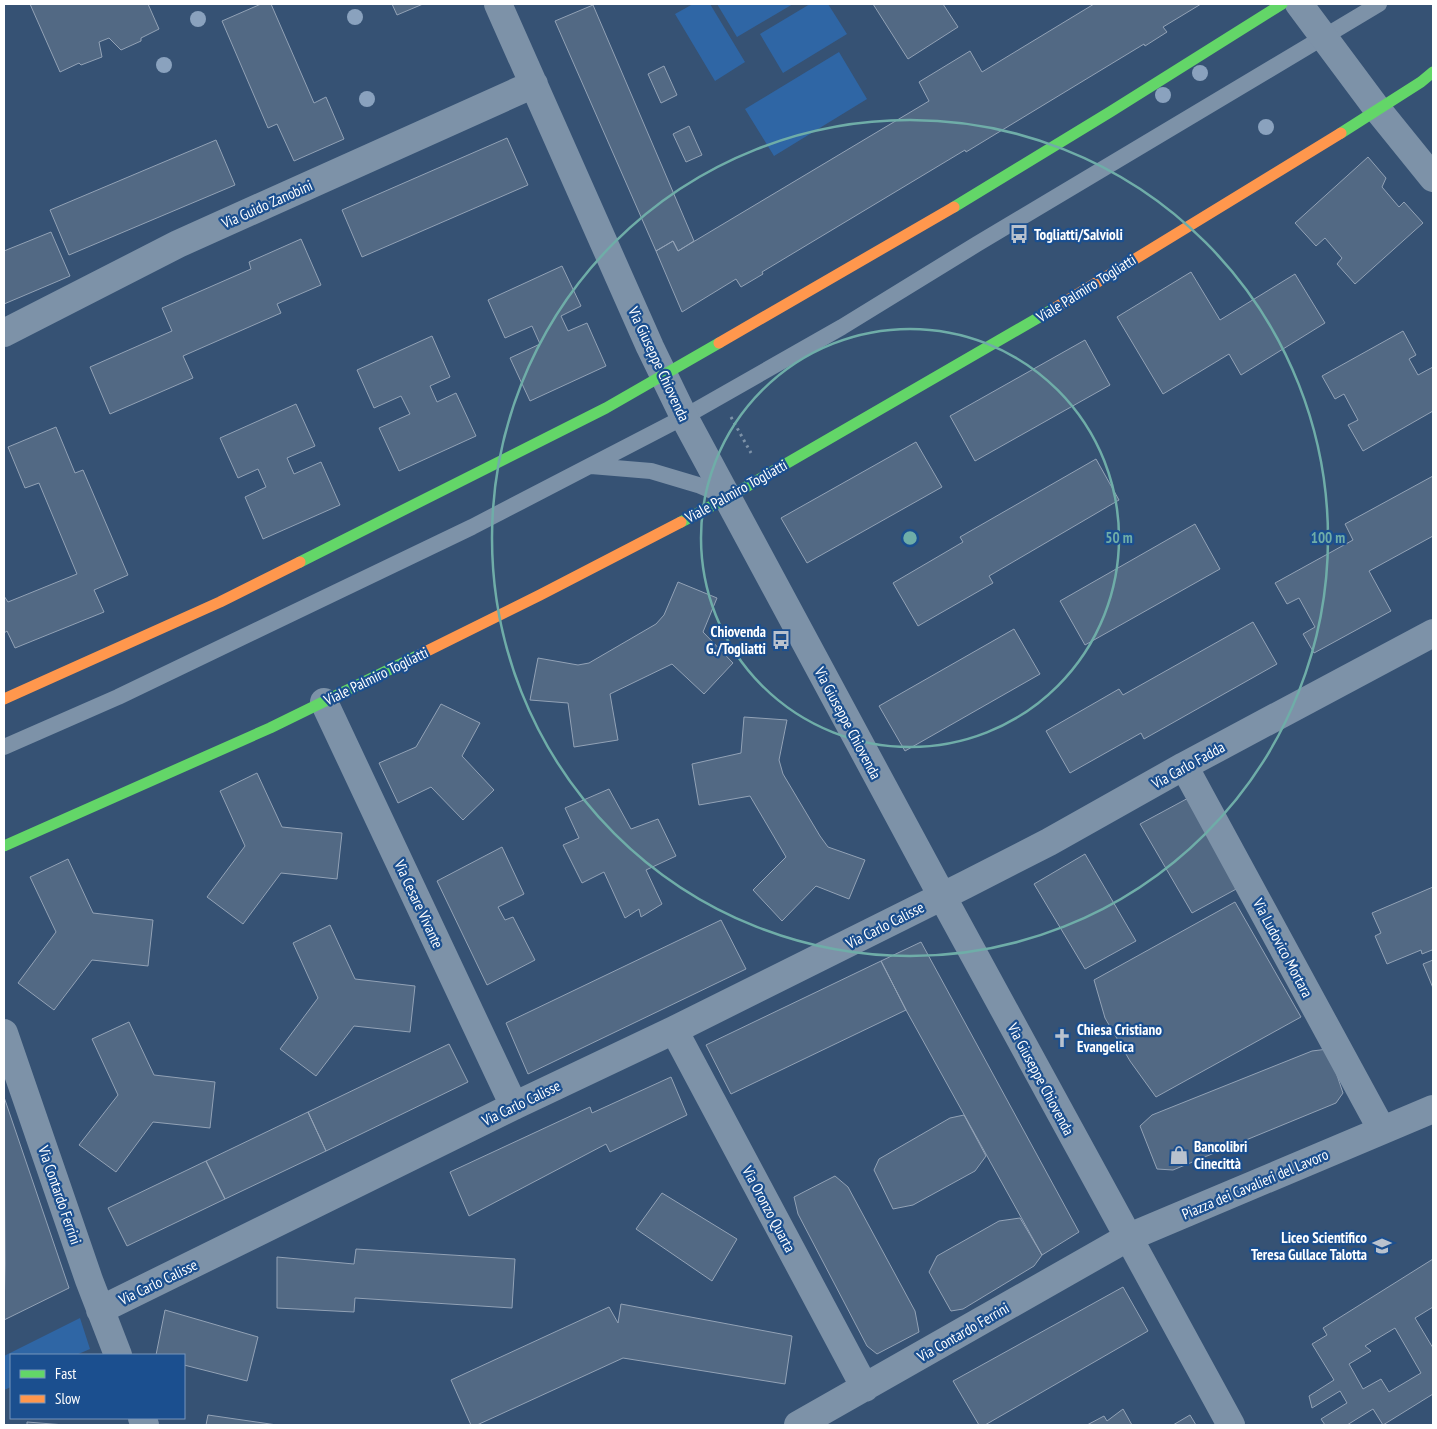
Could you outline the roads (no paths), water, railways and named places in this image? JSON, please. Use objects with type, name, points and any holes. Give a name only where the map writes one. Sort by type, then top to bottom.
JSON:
[{"type":"main road","points":[[4,699],[220,602],[606,408],[964,201],[1282,4]]},
{"type":"main road","name":"Viale Palmiro Togliatti","points":[[4,846],[270,728],[531,599],[727,498],[1025,326],[1378,110],[1433,72]]},
{"type":"street","name":"Via Giuseppe Chiovenda","points":[[498,4],[663,375],[684,417],[1127,1238],[1231,1425]]},
{"type":"street","points":[[1298,4],[1378,110],[1433,178]]},
{"type":"street","name":"Via Guido Zanobini","points":[[4,333],[178,244],[534,84]]},
{"type":"street","name":"Via Carlo Fadda","points":[[942,896],[1050,842],[1184,766],[1433,633]]},
{"type":"street","name":"Via Cesare Vivante","points":[[324,702],[514,1106]]},
{"type":"street","name":"Via Ludovico Mortara","points":[[1184,766],[1382,1130]]},
{"type":"street","name":"Via Carlo Calisse","points":[[100,1310],[514,1106],[674,1030],[942,896]]},
{"type":"street","name":"Via Oronzo Quarta","points":[[674,1030],[865,1388]]},
{"type":"street","name":"Via Contardo Ferrini","points":[[4,1034],[100,1310],[118,1354]]},
{"type":"street","name":"Piazza dei Cavalieri del Lavoro","points":[[1127,1238],[1433,1109]]},
{"type":"street","name":"Via Contardo Ferrini","points":[[798,1425],[1127,1238]]},
{"type":"lane","points":[[4,747],[118,696],[472,527],[684,417],[842,327],[977,244],[1379,4]]},
{"type":"lane","points":[[591,466],[651,471],[688,482],[727,498]]},
{"type":"place","name":"Togliatti/Salvioli","points":[[1019,234]]},
{"type":"place","name":"Chiovenda G./Togliatti","points":[[781,640]]},
{"type":"place","name":"Chiesa Cristiano Evangelica","points":[[1062,1038]]},
{"type":"place","name":"Bancolibri Cinecittà","points":[[1179,1155]]},
{"type":"place","name":"Liceo Scientifico Teresa Gullace Talotta","points":[[1382,1246]]}]
